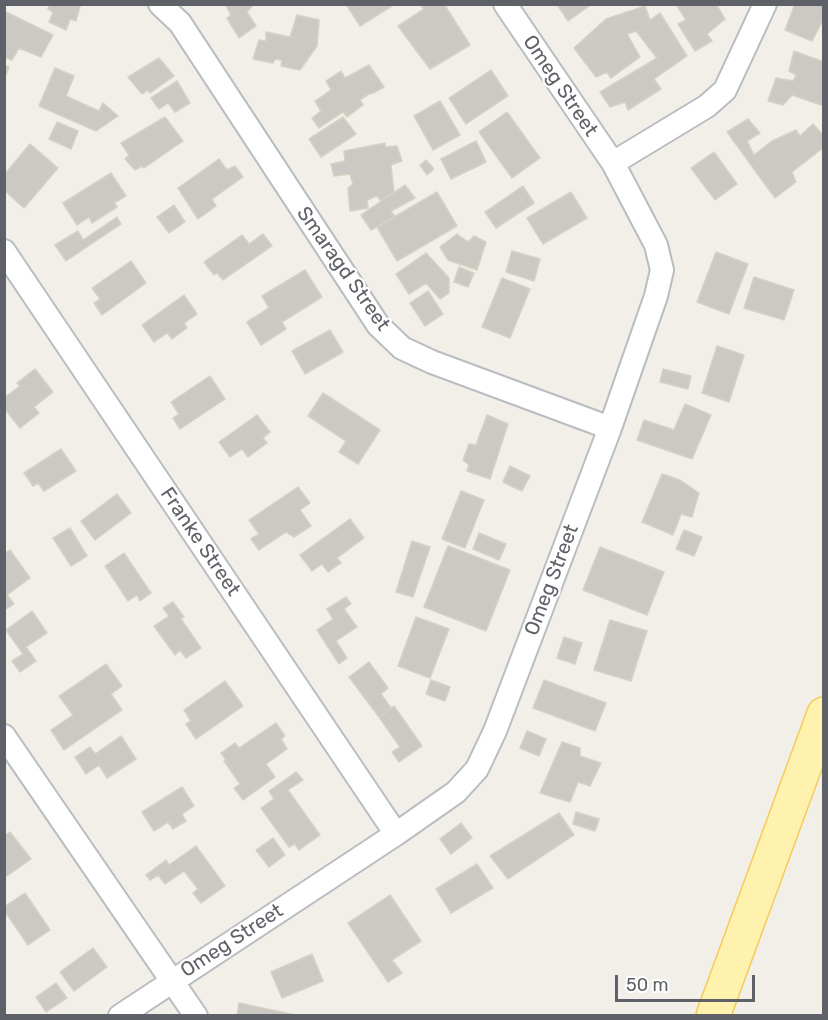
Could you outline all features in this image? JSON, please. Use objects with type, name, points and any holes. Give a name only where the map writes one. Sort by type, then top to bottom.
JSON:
[{"type":"main road","points":[[713,1016],[824,714]]},
{"type":"street","name":"Smaragd Street","points":[[160,4],[180,23],[378,325],[402,348],[432,362],[610,428]]},
{"type":"street","name":"Omeg Street","points":[[120,1016],[456,792],[477,769],[495,731],[610,428],[656,296],[662,270],[656,245],[613,163],[505,4]]},
{"type":"street","points":[[613,163],[707,106],[725,90],[765,4]]},
{"type":"street","name":"Franke Street","points":[[4,251],[396,834]]},
{"type":"street","points":[[4,736],[195,1016]]},
{"type":"building","points":[[50,4],[80,6],[76,21],[70,19],[66,30],[49,22],[53,12],[48,9]]},
{"type":"building","points":[[225,4],[254,4],[247,12],[256,26],[239,38],[227,18],[231,15]]},
{"type":"building","points":[[346,4],[395,4],[360,26]]},
{"type":"building","points":[[420,4],[444,4],[470,45],[430,69],[398,26],[424,9]]},
{"type":"building","points":[[557,4],[592,4],[568,21]]},
{"type":"building","points":[[676,4],[716,4],[725,19],[707,34],[712,41],[695,51],[678,24],[686,20]]},
{"type":"building","points":[[795,4],[824,4],[824,18],[812,41],[785,30]]},
{"type":"building","points":[[645,6],[650,20],[660,13],[687,56],[654,79],[661,89],[628,110],[625,102],[610,107],[600,92],[657,58],[636,31],[627,34],[640,57],[611,78],[607,72],[596,77],[574,48],[606,19]]},
{"type":"building","points":[[4,11],[53,35],[41,57],[19,48],[12,60],[4,57]]},
{"type":"building","points":[[297,15],[319,20],[317,46],[300,70],[281,66],[282,60],[275,59],[273,63],[253,59],[259,40],[266,41],[266,32],[290,37]]},
{"type":"building","points":[[794,51],[824,62],[824,106],[792,95],[783,105],[768,101],[776,78],[793,81],[796,75],[789,71]]},
{"type":"building","points":[[159,58],[174,76],[150,93],[148,90],[142,94],[128,77]]},
{"type":"building","points":[[4,65],[9,67],[4,80]]},
{"type":"building","points":[[369,65],[384,87],[360,100],[363,105],[347,117],[343,112],[319,128],[312,118],[321,111],[315,101],[331,90],[326,81],[341,71],[345,78]]},
{"type":"building","points":[[55,68],[74,76],[66,96],[99,111],[103,103],[118,116],[96,131],[39,106]]},
{"type":"building","points":[[491,70],[508,96],[466,124],[449,98]]},
{"type":"building","points":[[177,81],[190,103],[175,112],[168,103],[159,109],[151,98]]},
{"type":"building","points":[[440,101],[460,135],[433,150],[414,116]]},
{"type":"building","points":[[507,112],[540,158],[512,178],[479,132]]},
{"type":"building","points":[[165,117],[183,141],[144,168],[142,166],[135,170],[125,159],[129,155],[121,143]]},
{"type":"building","points":[[343,117],[356,134],[321,157],[309,139]]},
{"type":"building","points":[[748,119],[760,133],[747,141],[754,155],[772,141],[796,130],[800,136],[813,124],[824,136],[824,147],[792,172],[796,182],[775,198],[727,132]]},
{"type":"building","points":[[57,122],[78,131],[71,149],[49,139]]},
{"type":"building","points":[[476,141],[486,162],[451,179],[441,159]]},
{"type":"building","points":[[385,143],[385,147],[397,146],[402,161],[391,165],[394,192],[381,201],[377,196],[367,200],[368,208],[350,211],[348,188],[353,184],[350,174],[334,176],[331,164],[345,161],[344,151]]},
{"type":"building","points":[[30,144],[58,168],[24,208],[4,190],[4,175]]},
{"type":"building","points":[[714,152],[737,184],[715,200],[691,168]]},
{"type":"building","points":[[219,159],[227,170],[235,166],[243,177],[212,199],[216,206],[198,219],[178,188]]},
{"type":"building","points":[[426,160],[434,169],[427,175],[420,165]]},
{"type":"building","points":[[111,173],[126,196],[114,203],[117,207],[92,223],[89,217],[77,225],[63,203]]},
{"type":"building","points":[[405,185],[415,198],[391,211],[395,217],[371,230],[361,215]]},
{"type":"building","points":[[523,186],[534,203],[496,228],[485,212]]},
{"type":"building","points":[[437,192],[457,226],[397,261],[377,227]]},
{"type":"building","points":[[571,192],[587,218],[543,244],[527,218]]},
{"type":"building","points":[[174,205],[185,222],[169,233],[157,217]]},
{"type":"building","points":[[117,217],[121,224],[66,261],[55,245],[78,231],[83,240]]},
{"type":"building","points":[[263,234],[272,246],[223,280],[217,273],[214,275],[204,262],[242,235],[249,244]]},
{"type":"building","points":[[457,234],[468,242],[474,236],[486,242],[477,270],[448,260],[440,247]]},
{"type":"building","points":[[512,251],[540,259],[534,281],[506,272]]},
{"type":"building","points":[[716,252],[748,264],[729,314],[697,302]]},
{"type":"building","points":[[426,253],[449,278],[449,293],[440,299],[426,283],[409,294],[396,274]]},
{"type":"building","points":[[131,261],[146,283],[102,315],[94,303],[100,299],[92,288]]},
{"type":"building","points":[[459,267],[474,273],[468,287],[454,282]]},
{"type":"building","points":[[305,270],[322,297],[282,322],[286,329],[261,345],[247,322],[269,308],[262,296]]},
{"type":"building","points":[[754,277],[794,290],[784,320],[744,308]]},
{"type":"building","points":[[502,278],[530,289],[510,338],[482,327]]},
{"type":"building","points":[[428,291],[443,314],[425,326],[410,303]]},
{"type":"building","points":[[184,295],[197,314],[184,323],[187,328],[172,339],[167,333],[154,342],[142,325]]},
{"type":"building","points":[[330,330],[343,352],[305,374],[292,351]]},
{"type":"building","points":[[717,346],[744,355],[729,402],[702,393]]},
{"type":"building","points":[[35,369],[53,392],[34,407],[39,413],[20,428],[4,408],[4,398],[20,386],[17,383]]},
{"type":"building","points":[[663,369],[691,376],[688,389],[660,382]]},
{"type":"building","points":[[210,376],[225,399],[180,429],[173,418],[179,414],[171,402]]},
{"type":"building","points":[[323,393],[380,430],[358,464],[339,452],[346,441],[308,416]]},
{"type":"building","points":[[685,404],[711,415],[692,459],[637,440],[644,420],[674,430]]},
{"type":"building","points":[[257,415],[270,432],[263,438],[267,443],[248,457],[242,449],[230,457],[219,442]]},
{"type":"building","points":[[487,415],[508,424],[490,479],[467,471],[469,465],[463,460],[469,444],[476,445]]},
{"type":"building","points":[[61,449],[76,471],[44,491],[38,483],[33,486],[24,473]]},
{"type":"building","points":[[510,466],[530,476],[522,491],[503,482]]},
{"type":"building","points":[[662,474],[680,480],[699,493],[692,517],[681,514],[673,535],[642,522]]},
{"type":"building","points":[[298,487],[310,503],[300,510],[311,526],[294,537],[286,532],[259,550],[251,539],[259,534],[249,520]]},
{"type":"building","points":[[461,491],[484,500],[465,548],[442,539]]},
{"type":"building","points":[[117,494],[131,513],[95,540],[81,521]]},
{"type":"building","points":[[350,519],[364,538],[337,558],[341,563],[328,572],[322,564],[312,571],[300,555]]},
{"type":"building","points":[[70,528],[87,556],[71,566],[53,538]]},
{"type":"building","points":[[684,530],[702,537],[694,556],[676,549]]},
{"type":"building","points":[[479,533],[506,544],[499,560],[473,549]]},
{"type":"building","points":[[412,541],[430,547],[413,597],[396,592]]},
{"type":"building","points":[[448,546],[510,570],[486,631],[424,607]]},
{"type":"building","points":[[600,547],[664,572],[647,615],[583,590]]},
{"type":"building","points":[[10,550],[30,578],[7,595],[14,604],[4,610],[4,554]]},
{"type":"building","points":[[124,553],[151,593],[140,601],[137,595],[128,601],[105,566]]},
{"type":"building","points":[[346,597],[351,604],[344,609],[357,627],[336,641],[347,658],[339,664],[317,630],[333,619],[327,609]]},
{"type":"building","points":[[173,602],[184,617],[181,619],[201,648],[186,658],[180,650],[175,655],[154,626],[169,616],[163,608]]},
{"type":"building","points":[[32,611],[47,633],[26,647],[36,661],[20,672],[12,661],[23,654],[6,630]]},
{"type":"building","points":[[416,617],[449,629],[430,678],[398,666]]},
{"type":"building","points":[[610,620],[647,631],[631,681],[594,670]]},
{"type":"building","points":[[564,637],[582,643],[575,664],[557,658]]},
{"type":"building","points":[[369,662],[388,688],[381,694],[391,708],[379,717],[349,677]]},
{"type":"building","points":[[106,664],[122,686],[111,694],[122,710],[64,750],[51,730],[73,715],[59,696]]},
{"type":"building","points":[[431,680],[450,687],[445,701],[426,694]]},
{"type":"building","points":[[544,680],[606,703],[595,731],[533,708]]},
{"type":"building","points":[[225,681],[243,706],[196,739],[186,724],[191,721],[184,710]]},
{"type":"building","points":[[394,706],[422,746],[399,762],[392,752],[400,747],[379,717]]},
{"type":"building","points":[[276,723],[285,736],[281,739],[287,749],[266,764],[275,777],[243,800],[234,788],[240,784],[221,753],[235,743],[239,748]]},
{"type":"building","points":[[527,731],[546,739],[539,756],[520,748]]},
{"type":"building","points":[[121,736],[136,759],[107,778],[99,765],[86,774],[75,757],[90,747],[95,754]]},
{"type":"building","points":[[562,742],[580,748],[580,756],[601,763],[590,786],[578,782],[570,802],[540,793]]},
{"type":"building","points":[[296,772],[303,780],[288,790],[320,835],[299,850],[295,844],[289,847],[261,808],[274,799],[269,791]]},
{"type":"building","points":[[182,787],[194,806],[182,814],[186,821],[173,829],[168,822],[154,831],[142,812]]},
{"type":"building","points":[[576,812],[599,819],[595,831],[573,824]]},
{"type":"building","points":[[559,813],[574,835],[508,879],[490,856]]},
{"type":"building","points":[[461,823],[472,838],[451,854],[440,839]]},
{"type":"building","points":[[10,832],[31,859],[4,878],[4,836]]},
{"type":"building","points":[[273,838],[285,855],[269,867],[256,850]]},
{"type":"building","points":[[196,846],[225,886],[201,903],[193,893],[198,889],[184,871],[165,884],[158,875],[150,880],[146,875],[166,860],[169,865]]},
{"type":"building","points":[[477,864],[493,888],[451,913],[436,889]]},
{"type":"building","points":[[25,893],[50,930],[28,945],[4,910],[4,907]]},
{"type":"building","points":[[390,895],[421,941],[392,960],[402,973],[388,982],[348,923]]},
{"type":"building","points":[[93,948],[107,967],[74,991],[60,972]]},
{"type":"building","points":[[312,954],[323,981],[282,998],[271,972]]},
{"type":"building","points":[[56,983],[67,998],[46,1012],[36,997]]},
{"type":"building","points":[[239,1003],[300,1016],[237,1016]]}]
